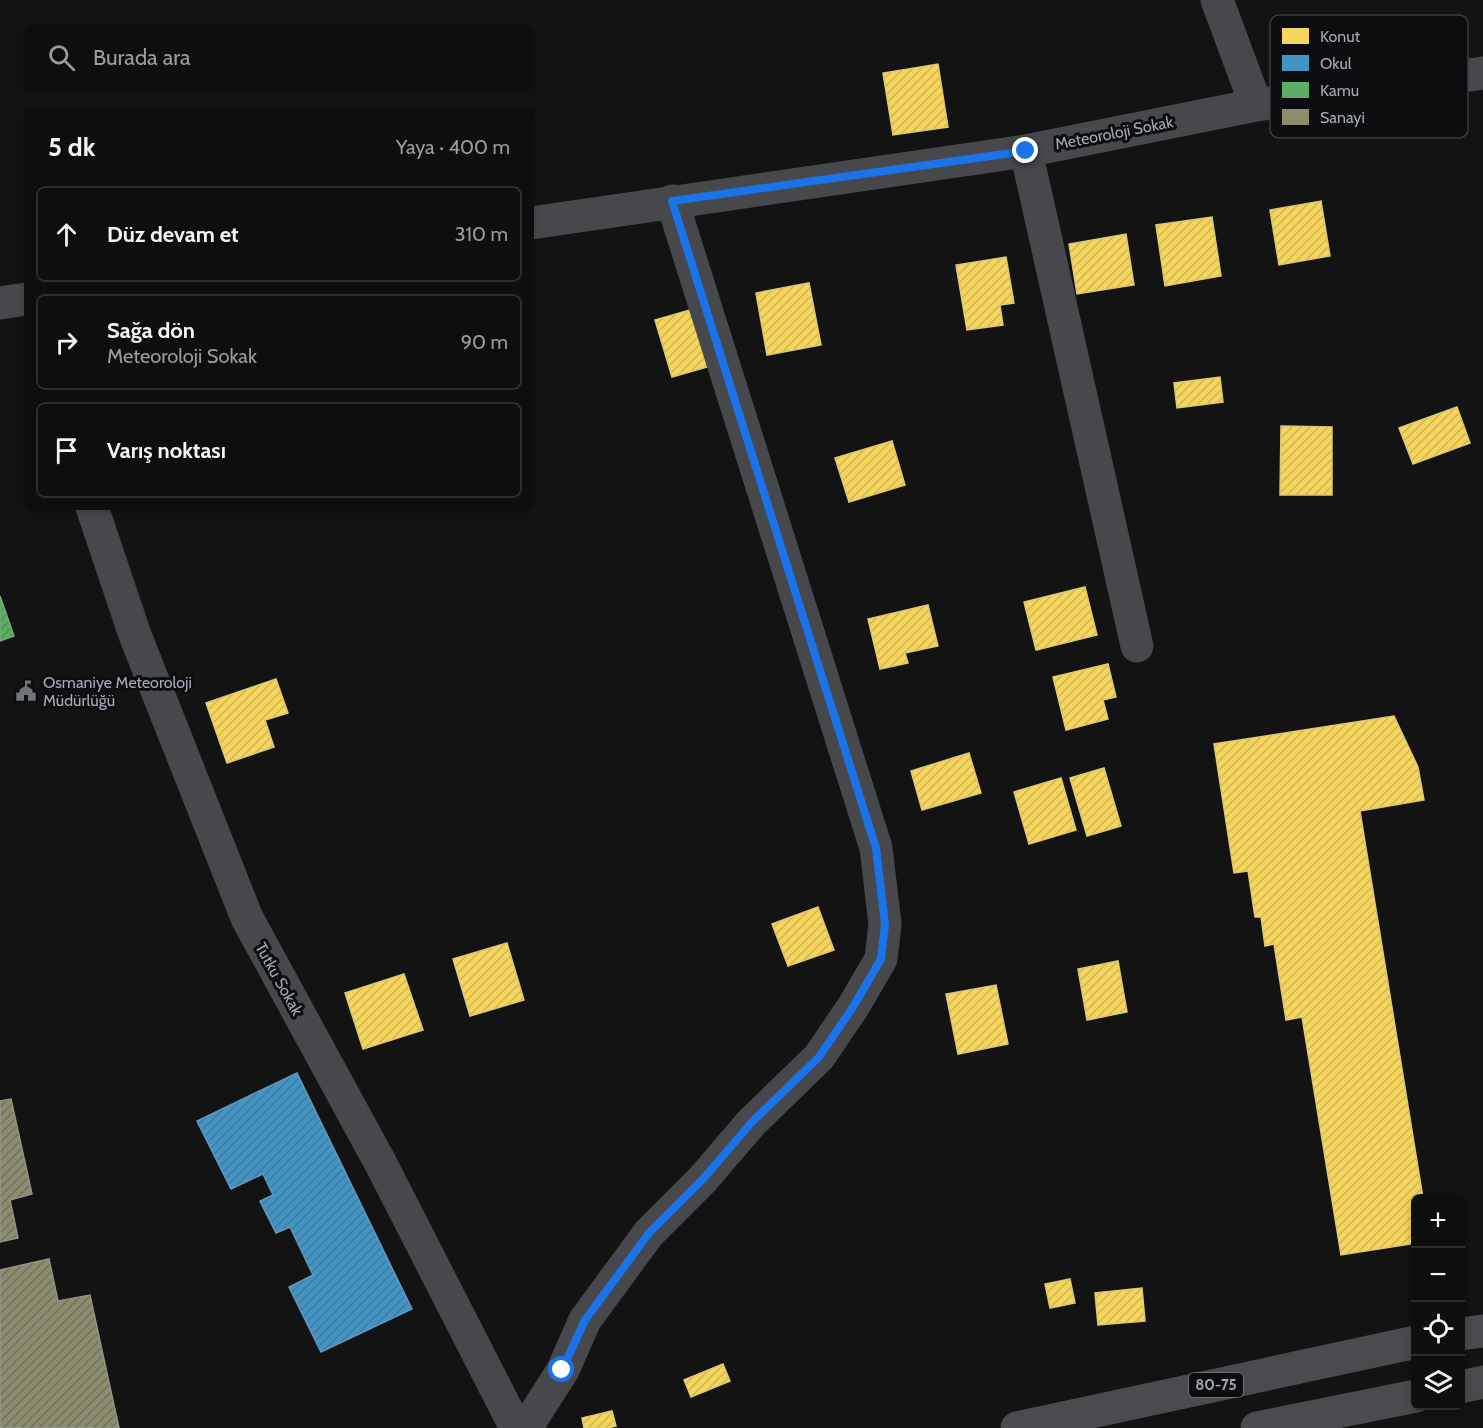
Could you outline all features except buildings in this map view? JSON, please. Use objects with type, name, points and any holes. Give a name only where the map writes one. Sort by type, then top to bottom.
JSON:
[{"type":"highway","points":[[1465,1333],[1483,1331]]},
{"type":"highway","name":"80-75","points":[[1017,1428],[1411,1343]]},
{"type":"highway","points":[[1465,1386],[1483,1382]]},
{"type":"highway","points":[[1257,1428],[1411,1397]]},
{"type":"street","points":[[1217,0],[1256,105]]},
{"type":"street","name":"Meteoroloji Sokak","points":[[1468,75],[1483,73]]},
{"type":"street","name":"Meteoroloji Sokak","points":[[534,222],[1026,151],[1270,103]]},
{"type":"street","points":[[1026,151],[1137,646]]},
{"type":"street","points":[[526,1428],[562,1370],[585,1320],[649,1233],[703,1179],[751,1123],[819,1057],[853,1007],[881,959],[885,924],[876,848],[672,201]]},
{"type":"street","name":"Tutku Sokak","points":[[94,510],[135,635],[247,918],[381,1164],[516,1428]]},
{"type":"place","name":"Osmaniye Meteoroloji Müdürlüğü","points":[[26,691]]},
{"type":"route","points":[[562,1370],[585,1320],[649,1233],[703,1179],[751,1123],[819,1057],[853,1007],[881,959],[885,924],[876,848],[672,201],[1026,151]]}]
